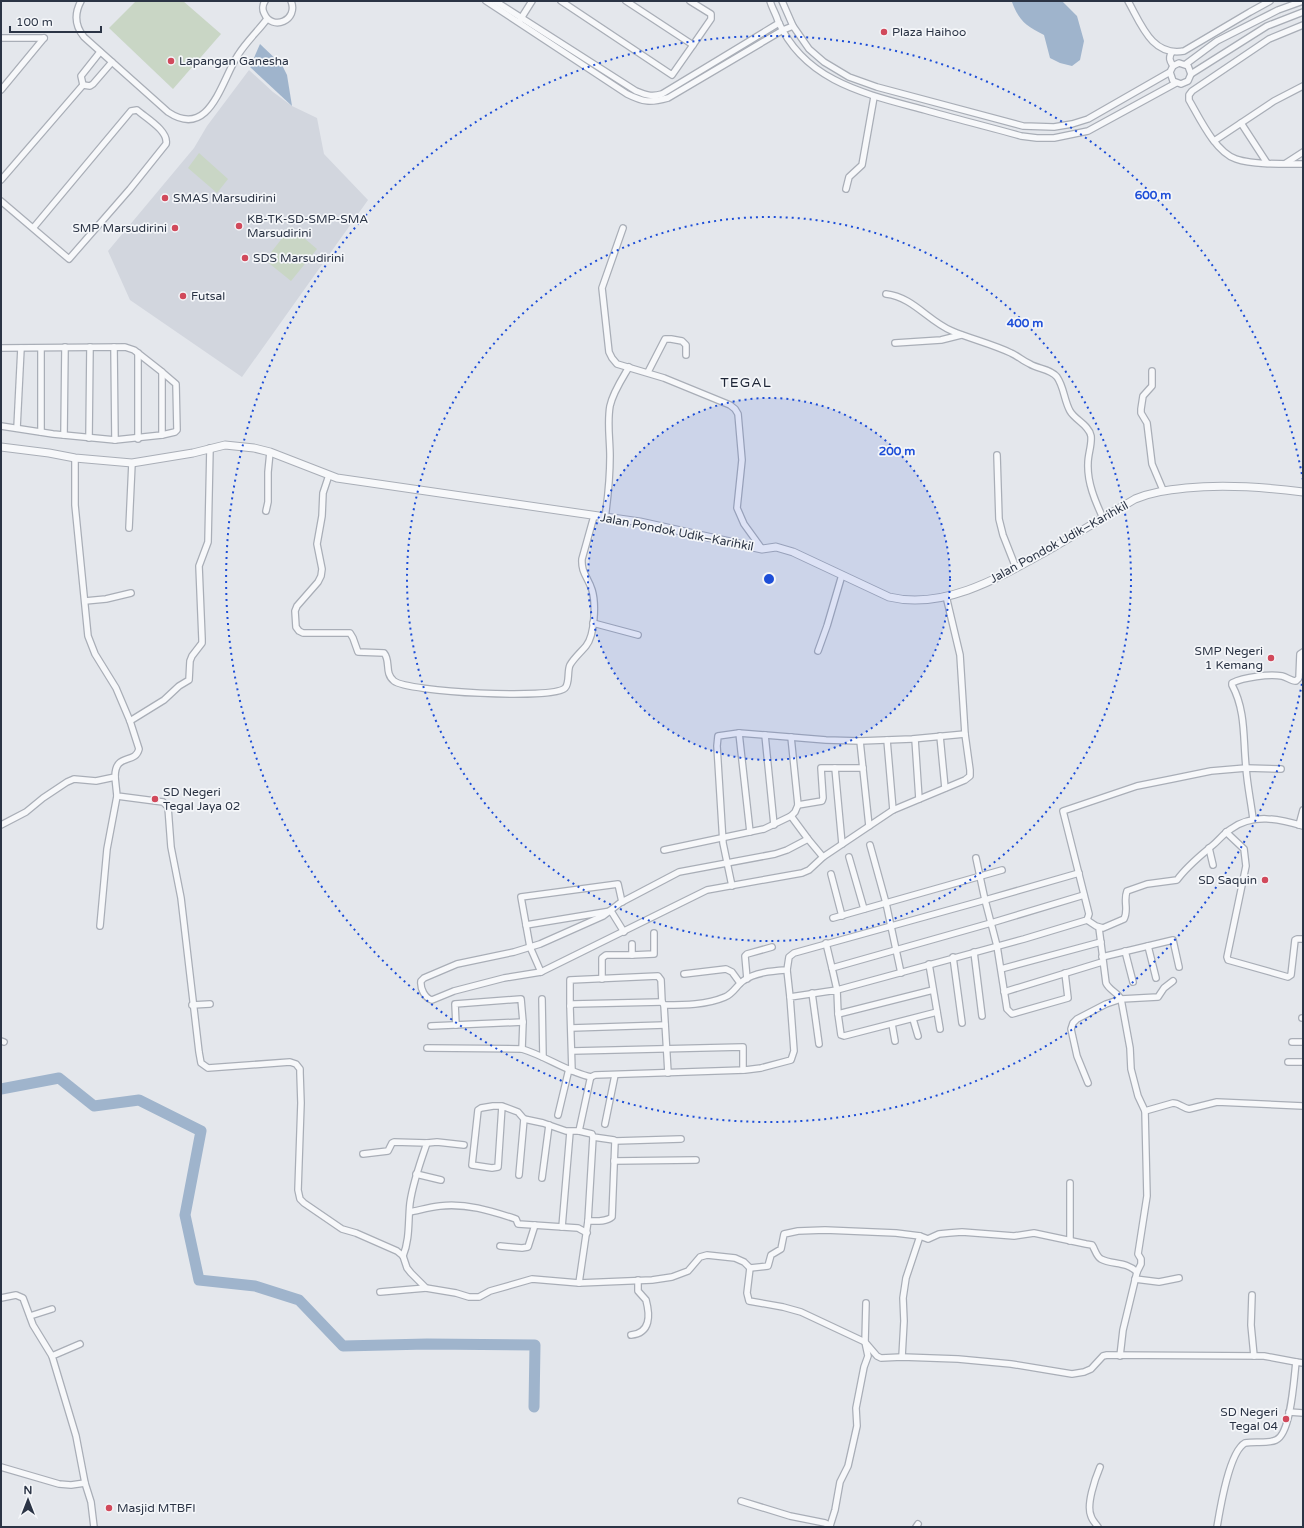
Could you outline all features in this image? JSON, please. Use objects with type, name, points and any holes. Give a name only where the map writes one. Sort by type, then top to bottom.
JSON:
[{"type":"street","points":[[81,1],[76,15],[76,24],[79,31],[100,52],[174,116],[182,119],[196,118],[202,116],[209,110],[238,54],[267,19]]},
{"type":"street","points":[[263,2],[263,12],[267,19],[275,23],[283,22],[289,18],[293,10],[291,1]]},
{"type":"street","points":[[486,1],[520,20],[636,91],[653,96],[662,94],[780,23]]},
{"type":"street","points":[[495,1],[601,78],[627,94],[640,100],[653,102],[668,98],[783,30],[793,26]]},
{"type":"street","points":[[520,20],[532,1]]},
{"type":"street","points":[[562,1],[672,75],[711,19],[711,14],[690,1]]},
{"type":"street","points":[[626,1],[693,45]]},
{"type":"street","points":[[770,1],[783,30],[797,52],[816,69],[844,86],[874,97],[1021,136],[1054,138],[1088,131],[1176,83],[1186,83],[1190,79],[1191,74],[1190,68],[1186,64],[1179,63],[1173,66],[1170,72],[1088,119],[1072,124],[1054,127],[1023,126],[877,88],[849,77],[824,62],[809,49],[793,26],[782,1]]},
{"type":"street","points":[[1130,2],[1152,43],[1172,52],[1184,51],[1270,1]]},
{"type":"street","points":[[1186,64],[1217,41],[1278,10],[1303,1]]},
{"type":"street","points":[[1191,74],[1267,26],[1303,12]]},
{"type":"street","points":[[1303,25],[1270,39],[1192,91],[1189,95],[1189,100],[1214,141],[1228,155],[1235,159],[1267,163],[1303,164]]},
{"type":"street","points":[[1,38],[44,38],[1,90]]},
{"type":"street","points":[[743,45],[747,51]]},
{"type":"street","points":[[83,85],[81,76],[100,52]]},
{"type":"street","points":[[1172,52],[1169,56],[1169,60],[1173,66]]},
{"type":"street","points":[[83,85],[90,86],[93,84],[112,62]]},
{"type":"street","points":[[711,64],[714,70]]},
{"type":"street","points":[[1170,72],[1171,78],[1176,83]]},
{"type":"street","points":[[1,180],[83,85]]},
{"type":"street","points":[[1214,141],[1274,101],[1303,86]]},
{"type":"street","points":[[846,189],[849,178],[859,170],[862,165],[874,97]]},
{"type":"street","points":[[1,201],[69,259],[130,189],[166,144],[167,141],[165,134],[137,110],[131,111],[34,228]]},
{"type":"street","points":[[1241,123],[1267,163]]},
{"type":"street","points":[[1286,163],[1303,152]]},
{"type":"street","points":[[623,228],[603,283],[602,294],[609,352],[614,361],[648,372],[730,405],[737,412],[742,460],[736,508],[744,524],[762,549]]},
{"type":"street","points":[[886,294],[899,297],[920,309],[935,322],[961,335],[1013,354],[1030,365],[1050,372],[1056,376],[1060,382],[1071,412],[1091,434],[1092,442],[1089,453],[1088,473],[1090,484],[1103,518]]},
{"type":"street","points":[[895,344],[941,340],[961,335]]},
{"type":"street","points":[[648,372],[665,340],[671,339],[682,341],[686,345],[686,355]]},
{"type":"street","points":[[64,435],[65,347]]},
{"type":"street","points":[[89,438],[90,347]]},
{"type":"street","points":[[114,347],[115,440]]},
{"type":"street","points":[[1,348],[125,347],[138,353],[176,384],[177,430],[175,432],[138,439],[115,440],[64,435],[1,426]]},
{"type":"street","points":[[17,428],[21,348]]},
{"type":"street","points":[[41,348],[41,432]]},
{"type":"street","points":[[138,353],[138,439]]},
{"type":"street","points":[[605,518],[609,489],[609,421],[611,405],[618,387],[629,367]]},
{"type":"street","points":[[1152,371],[1152,386],[1143,396],[1141,413],[1148,423],[1152,464],[1163,490]]},
{"type":"street","points":[[162,372],[162,435]]},
{"type":"street","name":"Jalan Pondok Udik–Karihkil","points":[[1,447],[75,458],[132,463],[193,453],[225,445],[254,448],[270,452],[329,475],[349,480],[640,522],[762,549],[776,547],[793,552],[889,597],[904,601],[919,601],[946,596],[986,582],[1016,568],[1135,499],[1147,494],[1163,490],[1236,485],[1303,492]]},
{"type":"street","points":[[130,721],[164,700],[179,686],[189,680],[190,661],[202,643],[199,566],[208,542],[210,448]]},
{"type":"street","points":[[266,511],[268,502],[270,452]]},
{"type":"street","points":[[997,455],[999,519],[1003,535],[1016,568]]},
{"type":"street","points":[[75,458],[75,505],[87,630],[91,646],[116,688],[139,745],[136,755],[118,763],[115,770],[117,796],[107,849],[100,926]]},
{"type":"street","points":[[129,528],[132,463]]},
{"type":"street","points":[[329,475],[323,493],[322,516],[318,544],[322,569],[321,576],[318,582],[297,606],[295,620],[296,627],[299,631],[308,633],[350,633],[358,652],[384,653],[387,657],[387,671],[394,681],[439,690],[503,695],[555,691],[564,689],[567,686],[571,664],[589,642],[593,623],[594,597],[590,584],[583,571],[582,559],[594,516]]},
{"type":"street","points":[[818,651],[842,575]]},
{"type":"street","points":[[85,601],[106,599],[131,593]]},
{"type":"street","points":[[808,839],[781,852],[679,872],[622,902],[596,920],[540,944],[456,964],[424,978],[421,981],[422,988],[426,996],[432,1000],[454,991],[476,985],[504,978],[541,972],[707,890],[802,873],[808,870],[823,857],[893,810],[965,780],[970,776],[965,734],[960,655],[946,596]]},
{"type":"street","points":[[593,623],[638,635]]},
{"type":"street","points":[[1253,819],[1246,768],[1244,727],[1239,698],[1232,683],[1255,677],[1274,675],[1286,677],[1296,681],[1298,678],[1300,654],[1303,652]]},
{"type":"street","points":[[732,886],[726,863],[722,837],[718,736],[739,733],[791,737],[887,740],[965,734]]},
{"type":"street","points":[[739,733],[750,832]]},
{"type":"street","points":[[765,735],[774,825]]},
{"type":"street","points":[[940,736],[945,788]]},
{"type":"street","points":[[664,850],[764,829],[791,816],[798,806],[791,737]]},
{"type":"street","points":[[915,739],[919,799]]},
{"type":"street","points":[[860,740],[869,826]]},
{"type":"street","points":[[887,740],[893,810]]},
{"type":"street","points":[[798,806],[822,802],[821,768],[863,768]]},
{"type":"street","points":[[835,768],[842,844]]},
{"type":"street","points":[[1088,920],[1089,914],[1063,812],[1137,786],[1211,771],[1246,768],[1281,769]]},
{"type":"street","points":[[1,825],[26,812],[43,798],[74,779],[96,781],[115,777]]},
{"type":"street","points":[[117,796],[163,802],[168,807],[171,847],[183,912],[192,1005],[202,1063],[208,1068],[290,1062],[296,1064],[300,1069],[301,1103],[298,1190],[300,1198],[342,1230],[356,1233],[397,1251],[403,1256],[407,1268],[426,1288]]},
{"type":"street","points":[[1088,920],[1099,928],[1103,928],[1124,919],[1127,911],[1125,895],[1127,892],[1147,884],[1177,880],[1184,870],[1226,832],[1239,824],[1253,819],[1277,820],[1301,825],[1303,810]]},
{"type":"street","points":[[791,816],[823,857]]},
{"type":"street","points":[[1226,832],[1244,848],[1246,866],[1227,957],[1228,960],[1288,977],[1291,975],[1295,940],[1296,938],[1303,939]]},
{"type":"street","points":[[870,845],[886,903],[901,973]]},
{"type":"street","points":[[1209,848],[1213,865]]},
{"type":"street","points":[[849,856],[864,910]]},
{"type":"street","points":[[976,858],[997,946],[1007,1009],[1012,1014],[1068,998],[1065,973]]},
{"type":"street","points":[[833,918],[1002,870]]},
{"type":"street","points":[[427,1048],[522,1048],[577,1074],[591,1076],[743,1070],[761,1068],[791,1060],[794,1051],[788,970],[789,957],[794,953],[1079,873]]},
{"type":"street","points":[[830,874],[842,916]]},
{"type":"street","points":[[541,972],[530,947],[521,897],[618,884],[622,902]]},
{"type":"street","points":[[832,968],[991,924],[1084,895]]},
{"type":"street","points":[[611,911],[624,932]]},
{"type":"street","points":[[526,925],[611,911]]},
{"type":"street","points":[[790,997],[836,990],[1088,920]]},
{"type":"street","points":[[1099,928],[1106,983],[1108,987],[1121,999],[1130,1048],[1131,1069],[1138,1096],[1145,1111],[1147,1196],[1138,1254],[1141,1259],[1141,1264],[1135,1279],[1123,1330],[1120,1356]]},
{"type":"street","points":[[602,978],[602,958],[606,955],[654,954],[654,933]]},
{"type":"street","points":[[1004,992],[1065,973],[1125,951],[1173,940],[1179,966]]},
{"type":"street","points":[[1001,969],[1100,942]]},
{"type":"street","points":[[826,943],[836,990],[841,1035],[844,1036],[937,1012]]},
{"type":"street","points":[[632,944],[632,955]]},
{"type":"street","points":[[1148,946],[1156,978]]},
{"type":"street","points":[[747,978],[745,956],[747,954],[772,947]]},
{"type":"street","points":[[1125,951],[1132,982]]},
{"type":"street","points":[[974,952],[982,1016]]},
{"type":"street","points":[[953,957],[962,1023]]},
{"type":"street","points":[[929,964],[940,1029]]},
{"type":"street","points":[[684,974],[726,968],[732,972],[740,983]]},
{"type":"street","points":[[570,1006],[578,1004],[692,1005],[724,998],[747,978],[760,974],[788,970]]},
{"type":"street","points":[[558,1115],[570,1070],[572,1051],[570,980],[658,976],[661,980],[662,988],[668,1073]]},
{"type":"street","points":[[1088,1083],[1077,1056],[1072,1030],[1073,1024],[1078,1019],[1106,1004],[1121,999],[1158,997],[1164,988],[1174,981]]},
{"type":"street","points":[[838,1014],[933,990]]},
{"type":"street","points":[[812,993],[819,1044]]},
{"type":"street","points":[[456,1025],[455,1004],[520,999],[522,1003],[523,1022],[522,1048]]},
{"type":"street","points":[[542,999],[543,1057]]},
{"type":"street","points":[[192,1005],[210,1004]]},
{"type":"street","points":[[913,1019],[918,1036]]},
{"type":"street","points":[[431,1026],[523,1022]]},
{"type":"street","points":[[892,1024],[895,1041]]},
{"type":"street","points":[[571,1028],[665,1025]]},
{"type":"street","points":[[1292,1042],[1303,1042]]},
{"type":"street","points":[[572,1051],[743,1047],[743,1070]]},
{"type":"street","points":[[1288,1062],[1303,1062]]},
{"type":"street","points":[[605,1124],[615,1075]]},
{"type":"street","points":[[579,1131],[591,1076]]},
{"type":"street","points":[[1145,1111],[1173,1103],[1189,1109],[1217,1102],[1303,1106]]},
{"type":"street","points":[[502,1106],[498,1166],[492,1168],[472,1165],[478,1110],[493,1106],[502,1106],[518,1112],[524,1119],[570,1132],[588,1132],[592,1134],[593,1137],[615,1141],[681,1139]]},
{"type":"street","points":[[519,1174],[524,1119]]},
{"type":"street","points":[[542,1178],[549,1125]]},
{"type":"street","points":[[562,1227],[570,1132]]},
{"type":"street","points":[[579,1283],[587,1233],[593,1137]]},
{"type":"street","points":[[588,1221],[606,1220],[612,1217],[615,1141]]},
{"type":"street","points":[[362,1154],[388,1151],[394,1142],[437,1142],[464,1145]]},
{"type":"street","points":[[403,1256],[406,1250],[416,1174],[427,1143]]},
{"type":"street","points":[[614,1161],[696,1160]]},
{"type":"street","points":[[416,1174],[441,1180]]},
{"type":"street","points":[[1070,1183],[1070,1241]]},
{"type":"street","points":[[410,1212],[440,1206],[473,1207],[516,1219],[518,1224],[578,1228],[587,1233]]},
{"type":"street","points":[[500,1246],[522,1248],[528,1247],[535,1225]]},
{"type":"street","points":[[750,1268],[768,1266],[771,1255],[781,1249],[784,1234],[798,1231],[825,1230],[920,1236],[928,1239],[939,1234],[962,1232],[1014,1236],[1034,1233],[1092,1246],[1099,1258],[1102,1260],[1120,1263],[1137,1272]]},
{"type":"street","points":[[902,1357],[904,1321],[903,1298],[906,1278],[920,1236]]},
{"type":"street","points":[[380,1292],[426,1288],[474,1297],[532,1279],[579,1283],[662,1278],[683,1274],[692,1268],[700,1258],[707,1255],[735,1258],[744,1262],[750,1268]]},
{"type":"street","points":[[750,1268],[747,1293],[749,1301],[793,1309],[865,1342],[879,1357],[979,1360],[1072,1374],[1091,1369],[1103,1356],[1254,1356],[1303,1363]]},
{"type":"street","points":[[1135,1279],[1159,1282],[1179,1278]]},
{"type":"street","points":[[631,1335],[641,1332],[648,1324],[646,1300],[638,1291],[638,1280]]},
{"type":"street","points":[[1252,1294],[1251,1325],[1254,1356]]},
{"type":"street","points":[[1,1298],[16,1295],[23,1298],[34,1325],[52,1356],[76,1436],[85,1483],[91,1502],[94,1527]]},
{"type":"street","points":[[741,1501],[790,1516],[825,1523],[830,1526],[840,1482],[848,1466],[857,1426],[856,1408],[862,1375],[868,1356],[865,1342],[866,1303]]},
{"type":"street","points":[[30,1316],[52,1308]]},
{"type":"street","points":[[52,1356],[80,1344]]},
{"type":"street","points":[[1217,1527],[1223,1490],[1239,1449],[1245,1443],[1278,1439],[1284,1430],[1289,1412],[1296,1362]]},
{"type":"street","points":[[1289,1412],[1303,1413]]},
{"type":"street","points":[[1,1468],[59,1484],[71,1485],[85,1483]]},
{"type":"street","points":[[1098,1527],[1091,1516],[1090,1508],[1093,1482],[1100,1468]]},
{"type":"shaded area","name":"KB-TK-SD-SMP-SMA Marsudirini","points":[[249,70],[273,92],[292,106],[317,118],[324,154],[368,200],[242,377],[130,300],[108,251],[194,148],[207,126]]},
{"type":"green space","name":"Lapangan Ganesha","points":[[136,1],[183,1],[221,34],[173,89],[109,28]]},
{"type":"green space","points":[[199,153],[228,179],[217,193],[188,168]]},
{"type":"green space","points":[[291,227],[317,249],[291,281],[265,260]]},
{"type":"water","points":[[1062,1],[1077,16],[1084,41],[1080,60],[1072,66],[1060,63],[1050,58],[1044,35],[1032,29],[1020,18],[1012,2]]},
{"type":"water","points":[[260,44],[282,65],[287,75],[292,106],[250,67]]},
{"type":"waterway","points":[[1,1089],[59,1078],[94,1106],[139,1100],[201,1131],[185,1215],[199,1280],[255,1286],[299,1300],[343,1346],[427,1344],[535,1345],[534,1407]]},
{"type":"place","name":"Plaza Haihoo","points":[[884,32]]},
{"type":"place","name":"Lapangan Ganesha","points":[[171,61]]},
{"type":"place","name":"SMAS Marsudirini","points":[[165,198]]},
{"type":"place","name":"KB-TK-SD-SMP-SMA Marsudirini","points":[[239,226]]},
{"type":"place","name":"SMP Marsudirini","points":[[175,228]]},
{"type":"place","name":"SDS Marsudirini","points":[[245,258]]},
{"type":"place","name":"Futsal","points":[[183,296]]},
{"type":"place","name":"SMP Negeri 1 Kemang","points":[[1271,658]]},
{"type":"place","name":"SD Negeri Tegal Jaya 02","points":[[155,799]]},
{"type":"place","name":"SD Saquin","points":[[1265,880]]},
{"type":"place","name":"SD Negeri Tegal 04","points":[[1286,1419]]},
{"type":"place","name":"Masjid MTBFI","points":[[109,1508]]},
{"type":"district","name":"TEGAL","points":[[746,382]]}]
